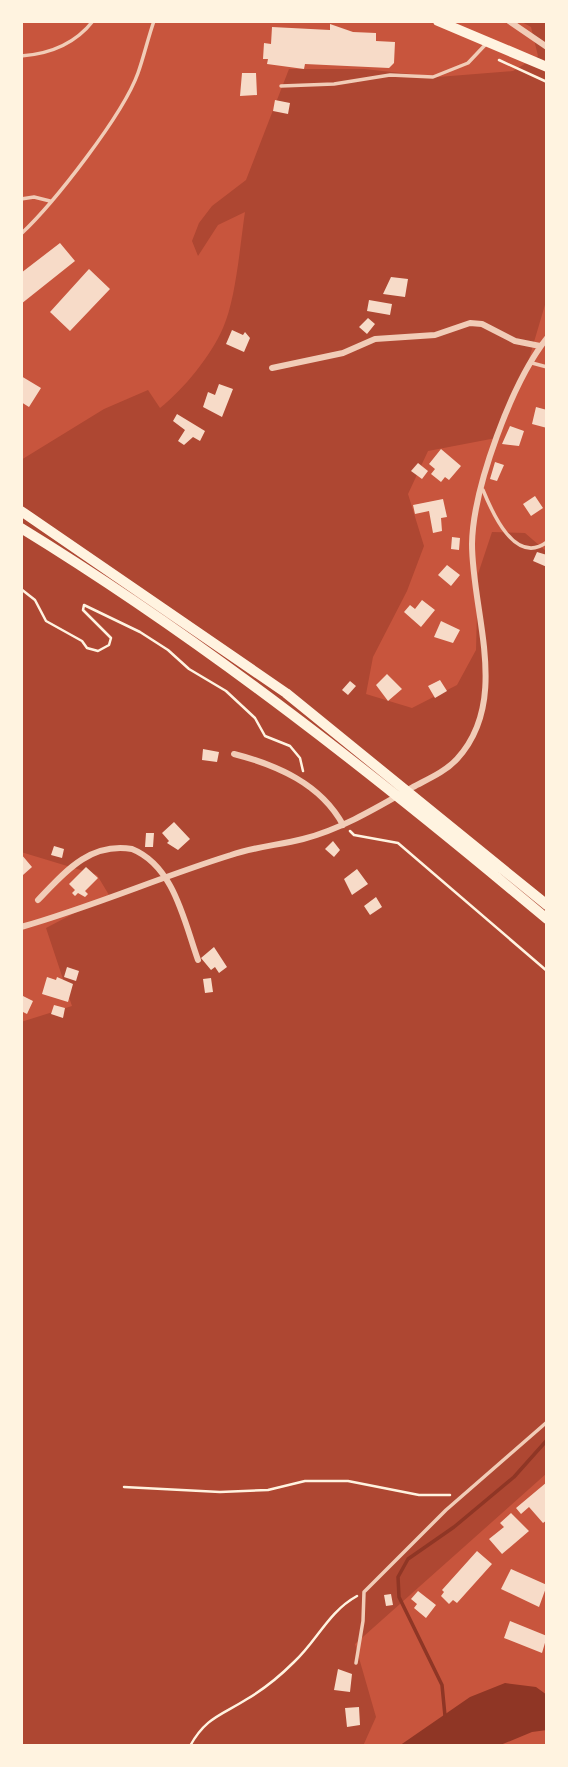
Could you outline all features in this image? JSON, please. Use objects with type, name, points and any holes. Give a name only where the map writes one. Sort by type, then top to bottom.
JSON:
[{"type":"highway","points":[[21,511],[286,693],[547,905]]},
{"type":"highway","points":[[21,528],[174,628],[435,826],[547,919]]},
{"type":"main road","points":[[442,22],[547,67]]},
{"type":"street","points":[[509,21],[547,47]]},
{"type":"street","points":[[272,368],[343,353],[375,339],[435,335],[470,323],[482,324],[514,341],[540,346]]},
{"type":"street","points":[[21,928],[233,854],[305,839],[343,825],[435,775],[458,758],[480,715],[485,666],[472,546],[482,490],[500,430],[531,363],[547,338]]},
{"type":"street","points":[[234,754],[256,760],[299,781],[328,803],[343,825]]},
{"type":"street","points":[[38,900],[75,862],[96,852],[132,849],[149,859],[167,877],[198,960]]},
{"type":"lane","points":[[21,56],[53,50],[72,41],[81,36],[93,21]]},
{"type":"lane","points":[[21,234],[50,201],[122,104],[138,74],[154,21]]},
{"type":"lane","points":[[281,86],[334,84],[390,75],[433,77],[461,67],[488,42]]},
{"type":"lane","points":[[21,199],[34,197],[50,201]]},
{"type":"lane","points":[[531,363],[547,367]]},
{"type":"lane","points":[[482,490],[492,513],[514,541],[533,548],[547,542]]},
{"type":"lane","points":[[356,1663],[363,1621],[364,1592],[464,1495],[547,1422]]},
{"type":"path","points":[[480,51],[547,82]]},
{"type":"path","points":[[21,589],[35,600],[46,621],[82,641],[88,648],[98,650],[109,645],[111,638],[83,610],[84,605],[168,650],[189,669],[234,698],[255,719],[265,736],[290,746],[300,758],[303,772],[299,781]]},
{"type":"path","points":[[343,825],[355,835],[398,843],[547,971]]},
{"type":"path","points":[[124,1487],[220,1492],[268,1490],[305,1481],[348,1481],[419,1495],[464,1495]]},
{"type":"path","points":[[190,1746],[208,1720],[248,1699],[276,1679],[298,1659],[335,1610],[364,1592]]},
{"type":"shaded area","points":[[520,21],[547,21],[547,298],[526,369],[496,438],[428,451],[408,494],[424,546],[407,591],[373,657],[366,694],[412,708],[457,685],[476,650],[478,574],[492,532],[525,533],[547,552],[547,1473],[355,1644],[376,1717],[363,1746],[21,1746],[21,1022],[72,1006],[46,928],[109,895],[97,875],[21,852],[21,460],[104,409],[148,390],[160,408],[204,361],[218,339],[227,316],[245,212],[218,225],[198,256],[192,241],[199,223],[212,206],[246,180],[289,69],[364,69],[438,77],[513,71],[538,56],[531,27]]},
{"type":"shaded area","points":[[505,1683],[536,1687],[547,1695],[547,1730],[532,1732],[498,1746],[399,1746],[470,1697]]},
{"type":"building","points":[[330,24],[353,32],[376,33],[376,41],[395,42],[394,63],[389,68],[305,64],[304,69],[267,64],[268,59],[263,59],[264,43],[271,44],[272,27],[330,30]]},
{"type":"building","points":[[242,73],[256,73],[257,95],[240,96]]},
{"type":"building","points":[[275,100],[290,103],[288,114],[273,111]]},
{"type":"building","points":[[60,243],[75,261],[21,304],[21,273]]},
{"type":"building","points":[[89,269],[110,289],[70,331],[50,312]]},
{"type":"building","points":[[391,277],[408,279],[405,297],[383,294]]},
{"type":"building","points":[[369,300],[392,304],[390,315],[367,311]]},
{"type":"building","points":[[368,318],[375,324],[367,334],[359,327]]},
{"type":"building","points":[[232,330],[243,335],[245,332],[250,338],[244,352],[226,344]]},
{"type":"building","points":[[21,376],[41,388],[29,407],[21,402]]},
{"type":"building","points":[[219,384],[233,389],[222,417],[203,407],[208,392],[215,395]]},
{"type":"building","points":[[536,407],[547,410],[547,428],[532,424]]},
{"type":"building","points":[[177,414],[205,431],[200,441],[193,437],[184,445],[178,441],[185,430],[173,421]]},
{"type":"building","points":[[510,426],[524,431],[519,446],[502,444]]},
{"type":"building","points":[[441,449],[461,466],[449,480],[445,477],[441,482],[431,474],[435,469],[429,464]]},
{"type":"building","points":[[495,462],[504,465],[497,481],[490,479]]},
{"type":"building","points":[[418,463],[428,471],[422,479],[411,471]]},
{"type":"building","points":[[535,496],[543,508],[531,516],[523,504]]},
{"type":"building","points":[[443,499],[447,517],[441,518],[442,531],[433,533],[429,511],[415,514],[413,505]]},
{"type":"building","points":[[452,537],[460,538],[459,550],[451,549]]},
{"type":"building","points":[[537,552],[547,555],[547,567],[533,561]]},
{"type":"building","points":[[447,565],[460,575],[451,586],[438,575]]},
{"type":"building","points":[[422,600],[435,610],[421,627],[404,612],[410,605],[415,609]]},
{"type":"building","points":[[441,621],[460,630],[453,643],[434,637]]},
{"type":"building","points":[[387,674],[402,689],[388,701],[376,685]]},
{"type":"building","points":[[440,680],[447,691],[435,698],[428,686]]},
{"type":"building","points":[[350,681],[356,686],[348,695],[342,690]]},
{"type":"building","points":[[203,749],[219,752],[217,762],[202,760]]},
{"type":"building","points":[[174,822],[190,839],[178,850],[167,843],[169,841],[162,833]]},
{"type":"building","points":[[146,833],[154,833],[153,847],[145,847]]},
{"type":"building","points":[[333,841],[340,850],[334,857],[325,849]]},
{"type":"building","points":[[54,846],[64,849],[62,858],[51,855]]},
{"type":"building","points":[[21,854],[32,867],[23,875],[21,873]]},
{"type":"building","points":[[86,867],[98,878],[85,891],[88,894],[85,897],[78,893],[75,896],[72,893],[75,890],[69,884]]},
{"type":"building","points":[[357,869],[368,884],[352,895],[344,879]]},
{"type":"building","points":[[376,897],[382,907],[370,915],[364,906]]},
{"type":"building","points":[[214,947],[227,967],[219,973],[215,967],[211,970],[201,958]]},
{"type":"building","points":[[67,967],[79,971],[76,981],[64,977]]},
{"type":"building","points":[[47,977],[56,980],[57,977],[73,984],[68,1002],[42,994]]},
{"type":"building","points":[[211,978],[213,992],[205,993],[203,979]]},
{"type":"building","points":[[21,995],[33,1001],[27,1014],[21,1011]]},
{"type":"building","points":[[54,1005],[65,1008],[63,1018],[51,1014]]},
{"type":"building","points":[[547,1482],[547,1520],[543,1523],[529,1507],[521,1514],[516,1508]]},
{"type":"building","points":[[511,1513],[529,1531],[502,1554],[489,1539],[504,1527],[500,1523]]},
{"type":"building","points":[[477,1551],[492,1564],[457,1603],[453,1600],[449,1604],[441,1596],[444,1592],[442,1590]]},
{"type":"building","points":[[511,1569],[547,1585],[539,1607],[501,1589]]},
{"type":"building","points":[[418,1591],[436,1605],[426,1618],[414,1608],[417,1604],[411,1599]]},
{"type":"building","points":[[391,1594],[393,1605],[386,1606],[384,1595]]},
{"type":"building","points":[[510,1621],[547,1636],[542,1653],[504,1638]]},
{"type":"building","points":[[338,1669],[352,1674],[350,1692],[334,1690]]},
{"type":"building","points":[[359,1707],[360,1725],[347,1727],[345,1708]]},
{"type":"waterway","points":[[445,1716],[442,1685],[399,1597],[398,1577],[408,1559],[454,1527],[514,1477],[547,1440]]}]
